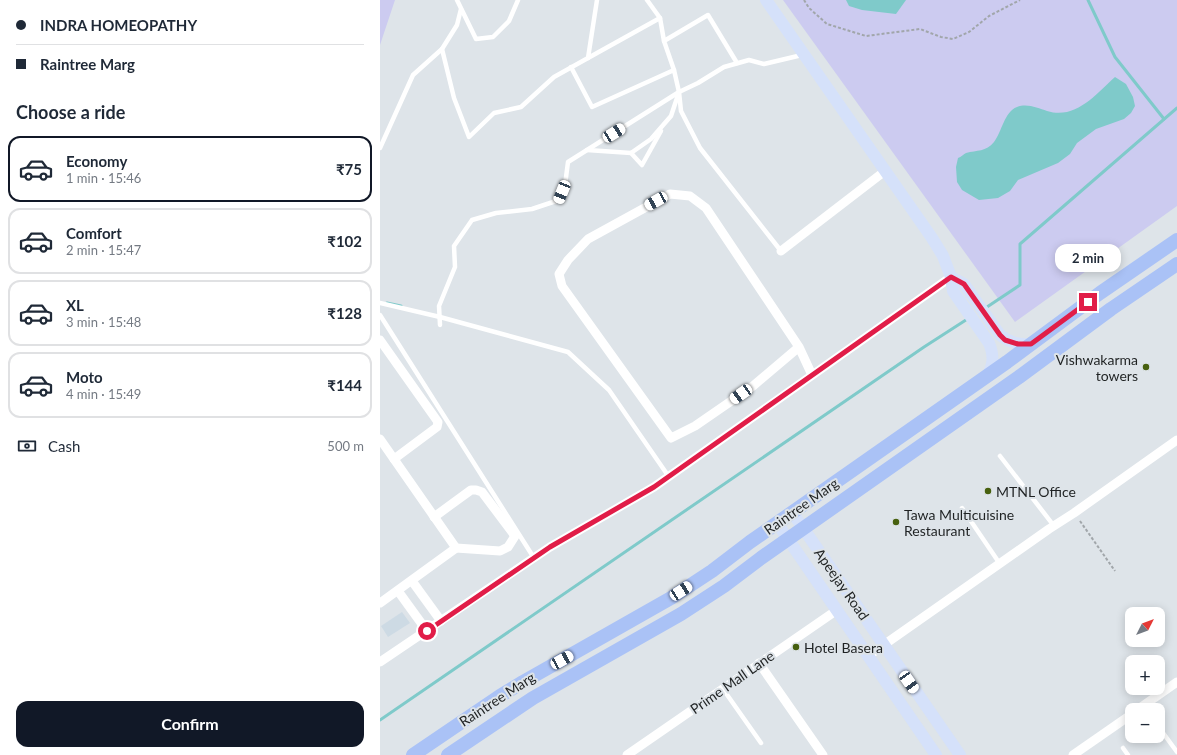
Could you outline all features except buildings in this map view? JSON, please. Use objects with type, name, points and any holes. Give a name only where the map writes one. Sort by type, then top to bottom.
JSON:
[{"type":"main road","points":[[766,0],[943,256],[951,277],[953,291],[989,343],[993,354],[992,366],[987,376]]},
{"type":"main road","name":"Raintree Marg","points":[[413,755],[512,689],[671,598],[987,376],[1100,293],[1177,240]]},
{"type":"main road","name":"Raintree Marg","points":[[448,755],[533,698],[681,614],[724,586],[1111,309],[1177,264]]},
{"type":"main road","points":[[951,277],[964,284],[1005,340],[1018,344],[1031,344]]},
{"type":"main road","name":"Apeejay Road","points":[[792,512],[960,755]]},
{"type":"main road","name":"Apeejay Road","points":[[777,523],[936,755]]},
{"type":"street","points":[[781,251],[885,171]]},
{"type":"street","points":[[799,347],[753,386],[695,426],[671,438],[562,286],[559,274],[568,260],[588,239],[670,194],[690,196],[706,208],[799,347],[812,375]]},
{"type":"street","points":[[380,662],[550,547],[669,477],[951,277]]},
{"type":"street","points":[[380,340],[438,422],[437,427],[394,459]]},
{"type":"street","points":[[380,439],[456,548]]},
{"type":"street","points":[[868,656],[1177,440]]},
{"type":"street","points":[[380,603],[456,548],[500,551],[508,547],[515,536],[482,492],[476,490],[470,490],[434,517]]},
{"type":"street","points":[[412,581],[441,621]]},
{"type":"street","points":[[398,591],[427,631]]},
{"type":"street","name":"Prime Mall Lane","points":[[627,755],[837,610]]},
{"type":"street","points":[[759,663],[823,755]]},
{"type":"street","points":[[1150,703],[1177,682]]},
{"type":"street","points":[[1073,755],[1125,719]]},
{"type":"lane","points":[[457,0],[476,39],[493,37],[509,21],[518,0]]},
{"type":"lane","points":[[588,58],[597,0]]},
{"type":"lane","points":[[647,0],[660,18],[664,41],[674,70],[679,92],[681,111],[700,148],[781,251]]},
{"type":"lane","points":[[380,148],[413,75],[442,49],[457,25],[461,9]]},
{"type":"lane","points":[[664,41],[708,15],[737,63]]},
{"type":"lane","points":[[442,49],[454,98],[469,138],[494,114],[521,107],[554,77],[660,18]]},
{"type":"lane","points":[[440,325],[439,306],[455,267],[454,246],[472,220],[496,213],[532,209],[559,200],[565,185],[568,162],[679,92],[698,83],[724,67],[749,60],[764,64],[804,54]]},
{"type":"lane","points":[[571,67],[592,107],[674,70]]},
{"type":"lane","points":[[587,150],[631,153],[652,139],[670,116],[679,92]]},
{"type":"lane","points":[[631,153],[642,165],[665,122]]},
{"type":"lane","points":[[380,303],[440,317],[568,352],[609,390],[669,477]]},
{"type":"lane","points":[[380,315],[534,558]]},
{"type":"lane","points":[[1000,456],[1054,526]]},
{"type":"lane","points":[[962,508],[1000,564]]},
{"type":"lane","points":[[723,689],[761,743]]},
{"type":"lane","points":[[1165,736],[1177,752]]},
{"type":"lane","points":[[1123,748],[1128,755]]},
{"type":"path","points":[[804,0],[809,8],[827,24],[866,36],[920,29],[941,37],[952,39],[969,32],[989,16],[1020,0]]},
{"type":"path","points":[[1074,513],[1115,571]]},
{"type":"shaded area","points":[[380,0],[395,0],[380,45]]},
{"type":"shaded area","points":[[783,0],[1177,0],[1177,206],[1015,322]]},
{"type":"shaded area","points":[[846,0],[906,0],[896,14],[862,10],[849,6]]},
{"type":"shaded area","points":[[1115,77],[1126,84],[1133,97],[1135,106],[1131,113],[1124,119],[1096,129],[1077,143],[1070,154],[1058,163],[1018,180],[1010,191],[998,198],[979,200],[962,190],[957,182],[956,167],[958,158],[966,153],[988,148],[997,138],[1009,113],[1017,107],[1032,106],[1057,113],[1067,112],[1085,104]]},
{"type":"shaded area","points":[[402,612],[410,623],[388,637],[381,626]]},
{"type":"waterway","points":[[1088,0],[1115,57],[1164,119]]},
{"type":"waterway","points":[[984,309],[1020,285],[1020,244],[1177,108]]},
{"type":"waterway","points":[[387,303],[401,306]]},
{"type":"waterway","points":[[380,720],[924,347],[969,318]]},
{"type":"place","name":"Vishwakarma towers","points":[[1146,367]]},
{"type":"place","name":"MTNL Office","points":[[988,491]]},
{"type":"place","name":"Tawa Multicuisine Restaurant","points":[[896,522]]},
{"type":"place","name":"Hotel Basera","points":[[796,647]]},
{"type":"route","points":[[427,631],[550,547],[654,487],[951,277],[964,284],[1000,335],[1005,340],[1018,344],[1031,344],[1088,302]]}]
